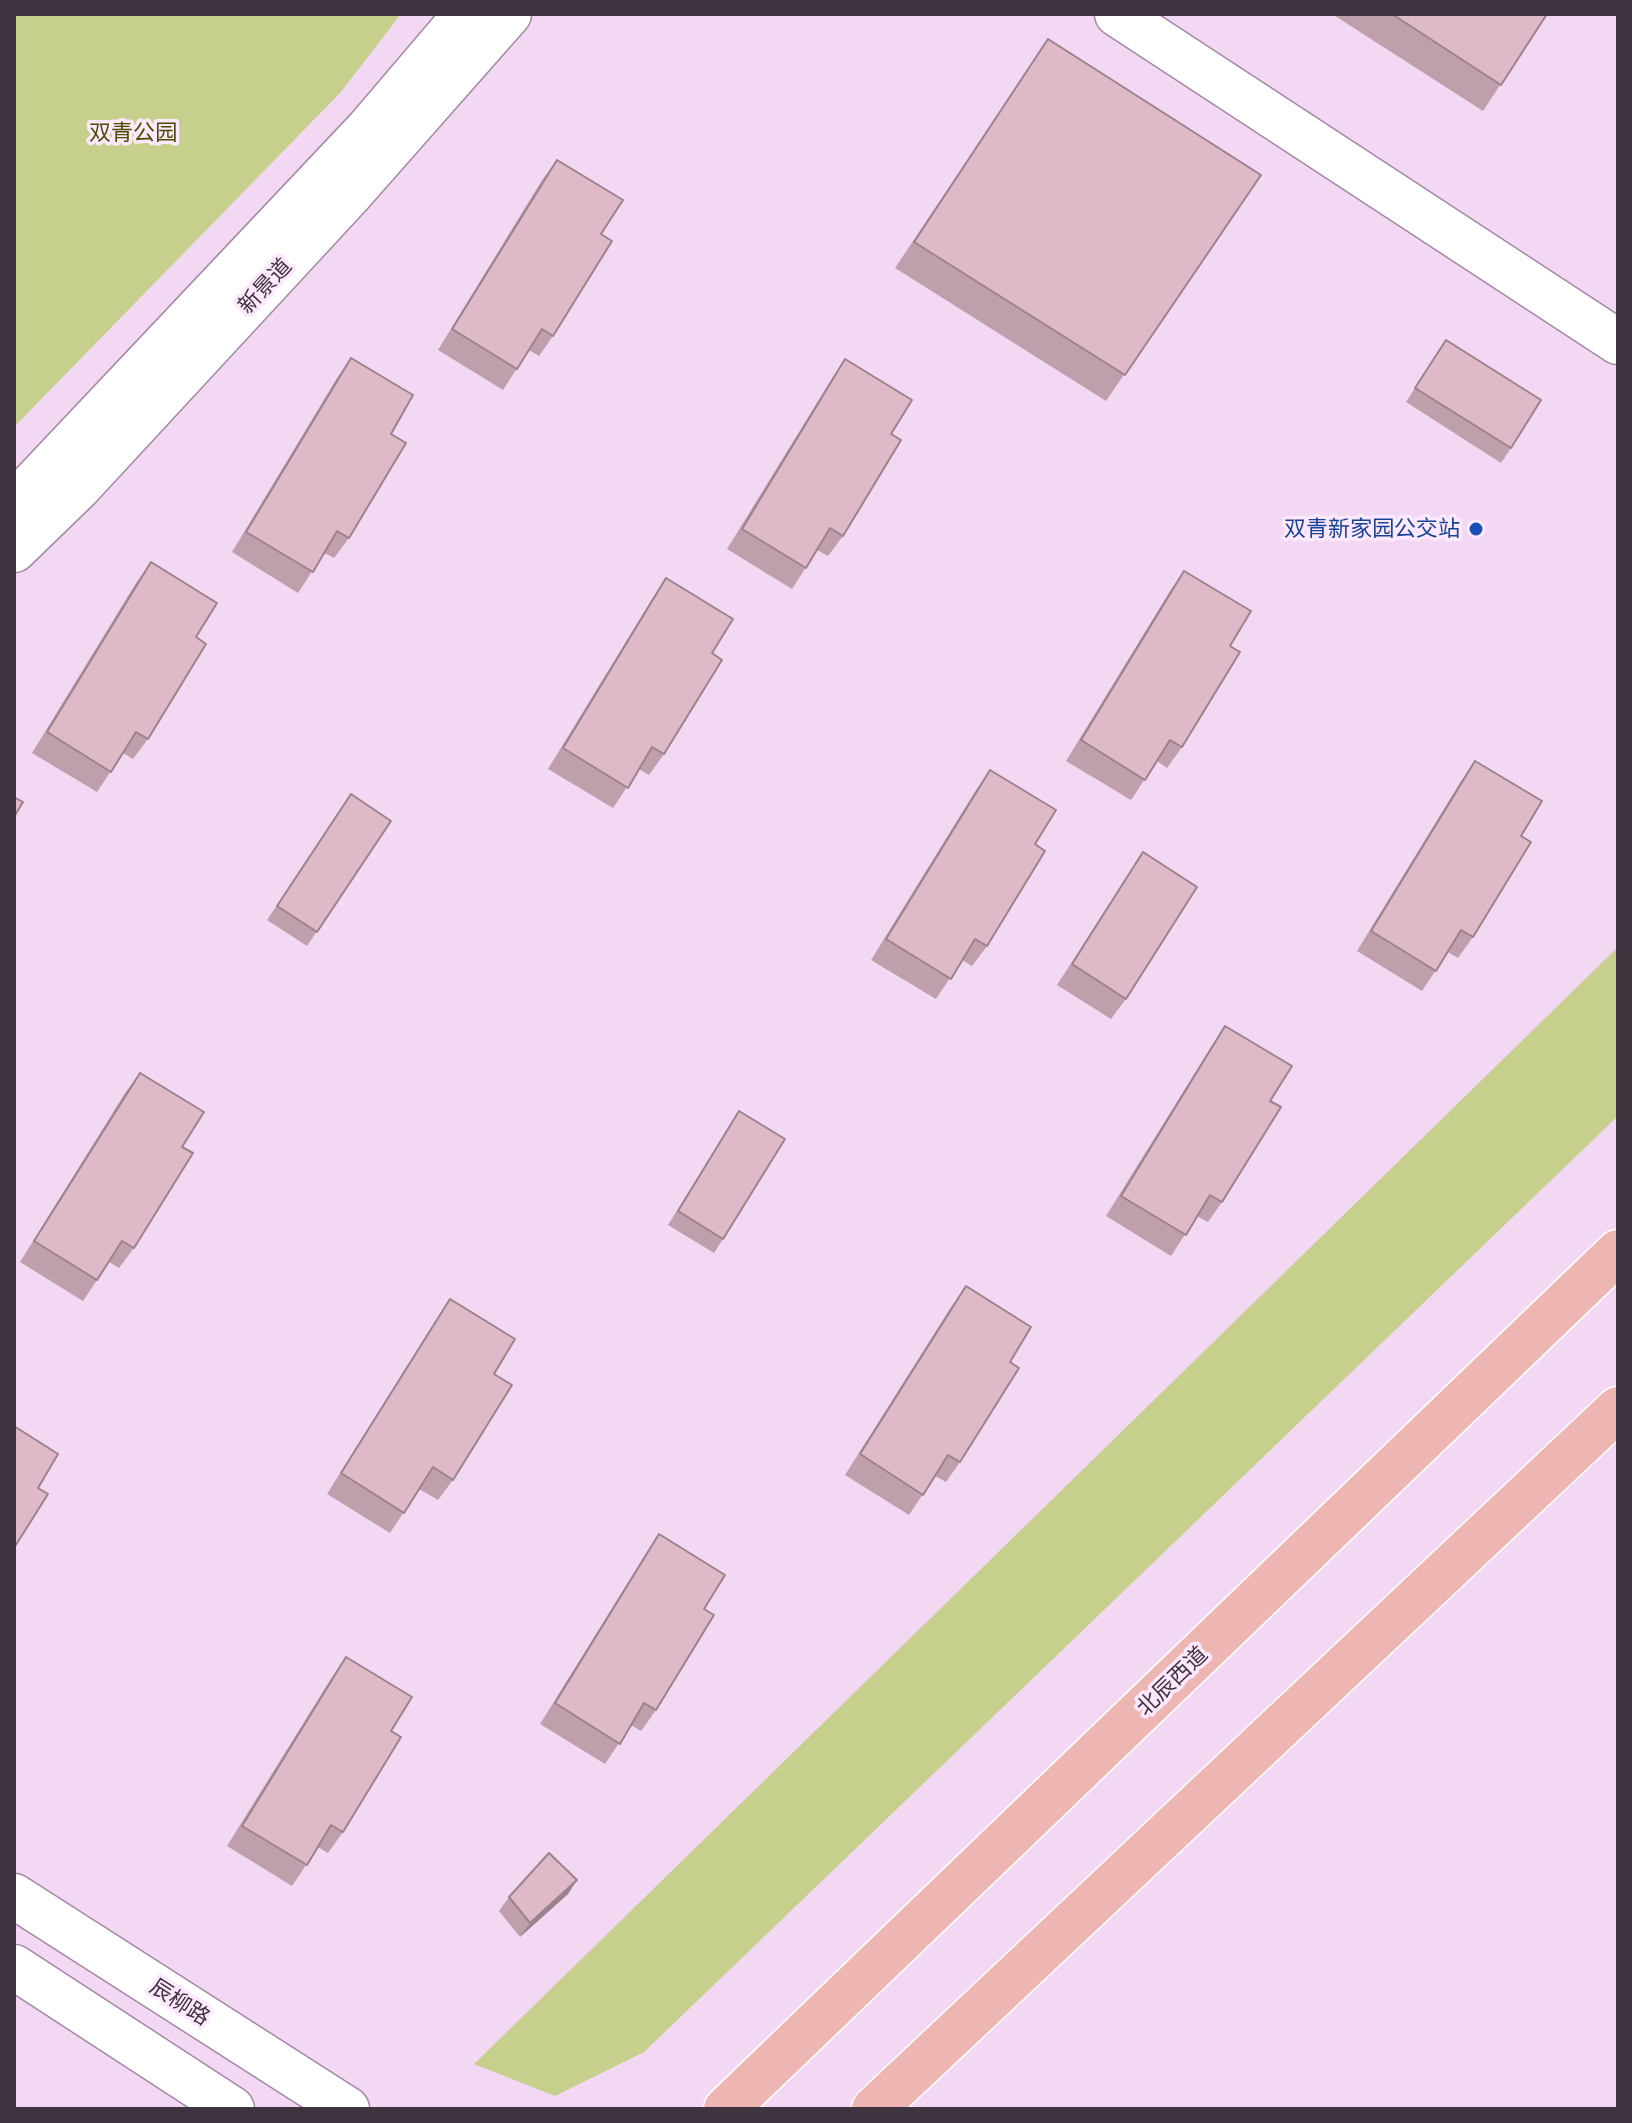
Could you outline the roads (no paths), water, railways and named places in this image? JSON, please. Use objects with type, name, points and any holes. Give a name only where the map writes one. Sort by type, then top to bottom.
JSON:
[{"type":"main road","name":"北辰西道","points":[[726,2109],[1618,1252]]},
{"type":"main road","points":[[874,2109],[1618,1409]]},
{"type":"street","name":"新景道","points":[[14,504],[368,129],[466,14]]},
{"type":"street","name":"新景道","points":[[14,550],[78,488],[331,215],[509,14]]},
{"type":"street","points":[[1117,14],[1618,342]]},
{"type":"street","points":[[1173,14],[1618,308]]},
{"type":"street","name":"辰柳路","points":[[14,1896],[347,2109]]},
{"type":"street","points":[[14,1967],[232,2109]]},
{"type":"place","name":"双青新家园公交站","points":[[1476,529]]},
{"type":"park label","name":"双青公园","points":[[133,133]]}]
